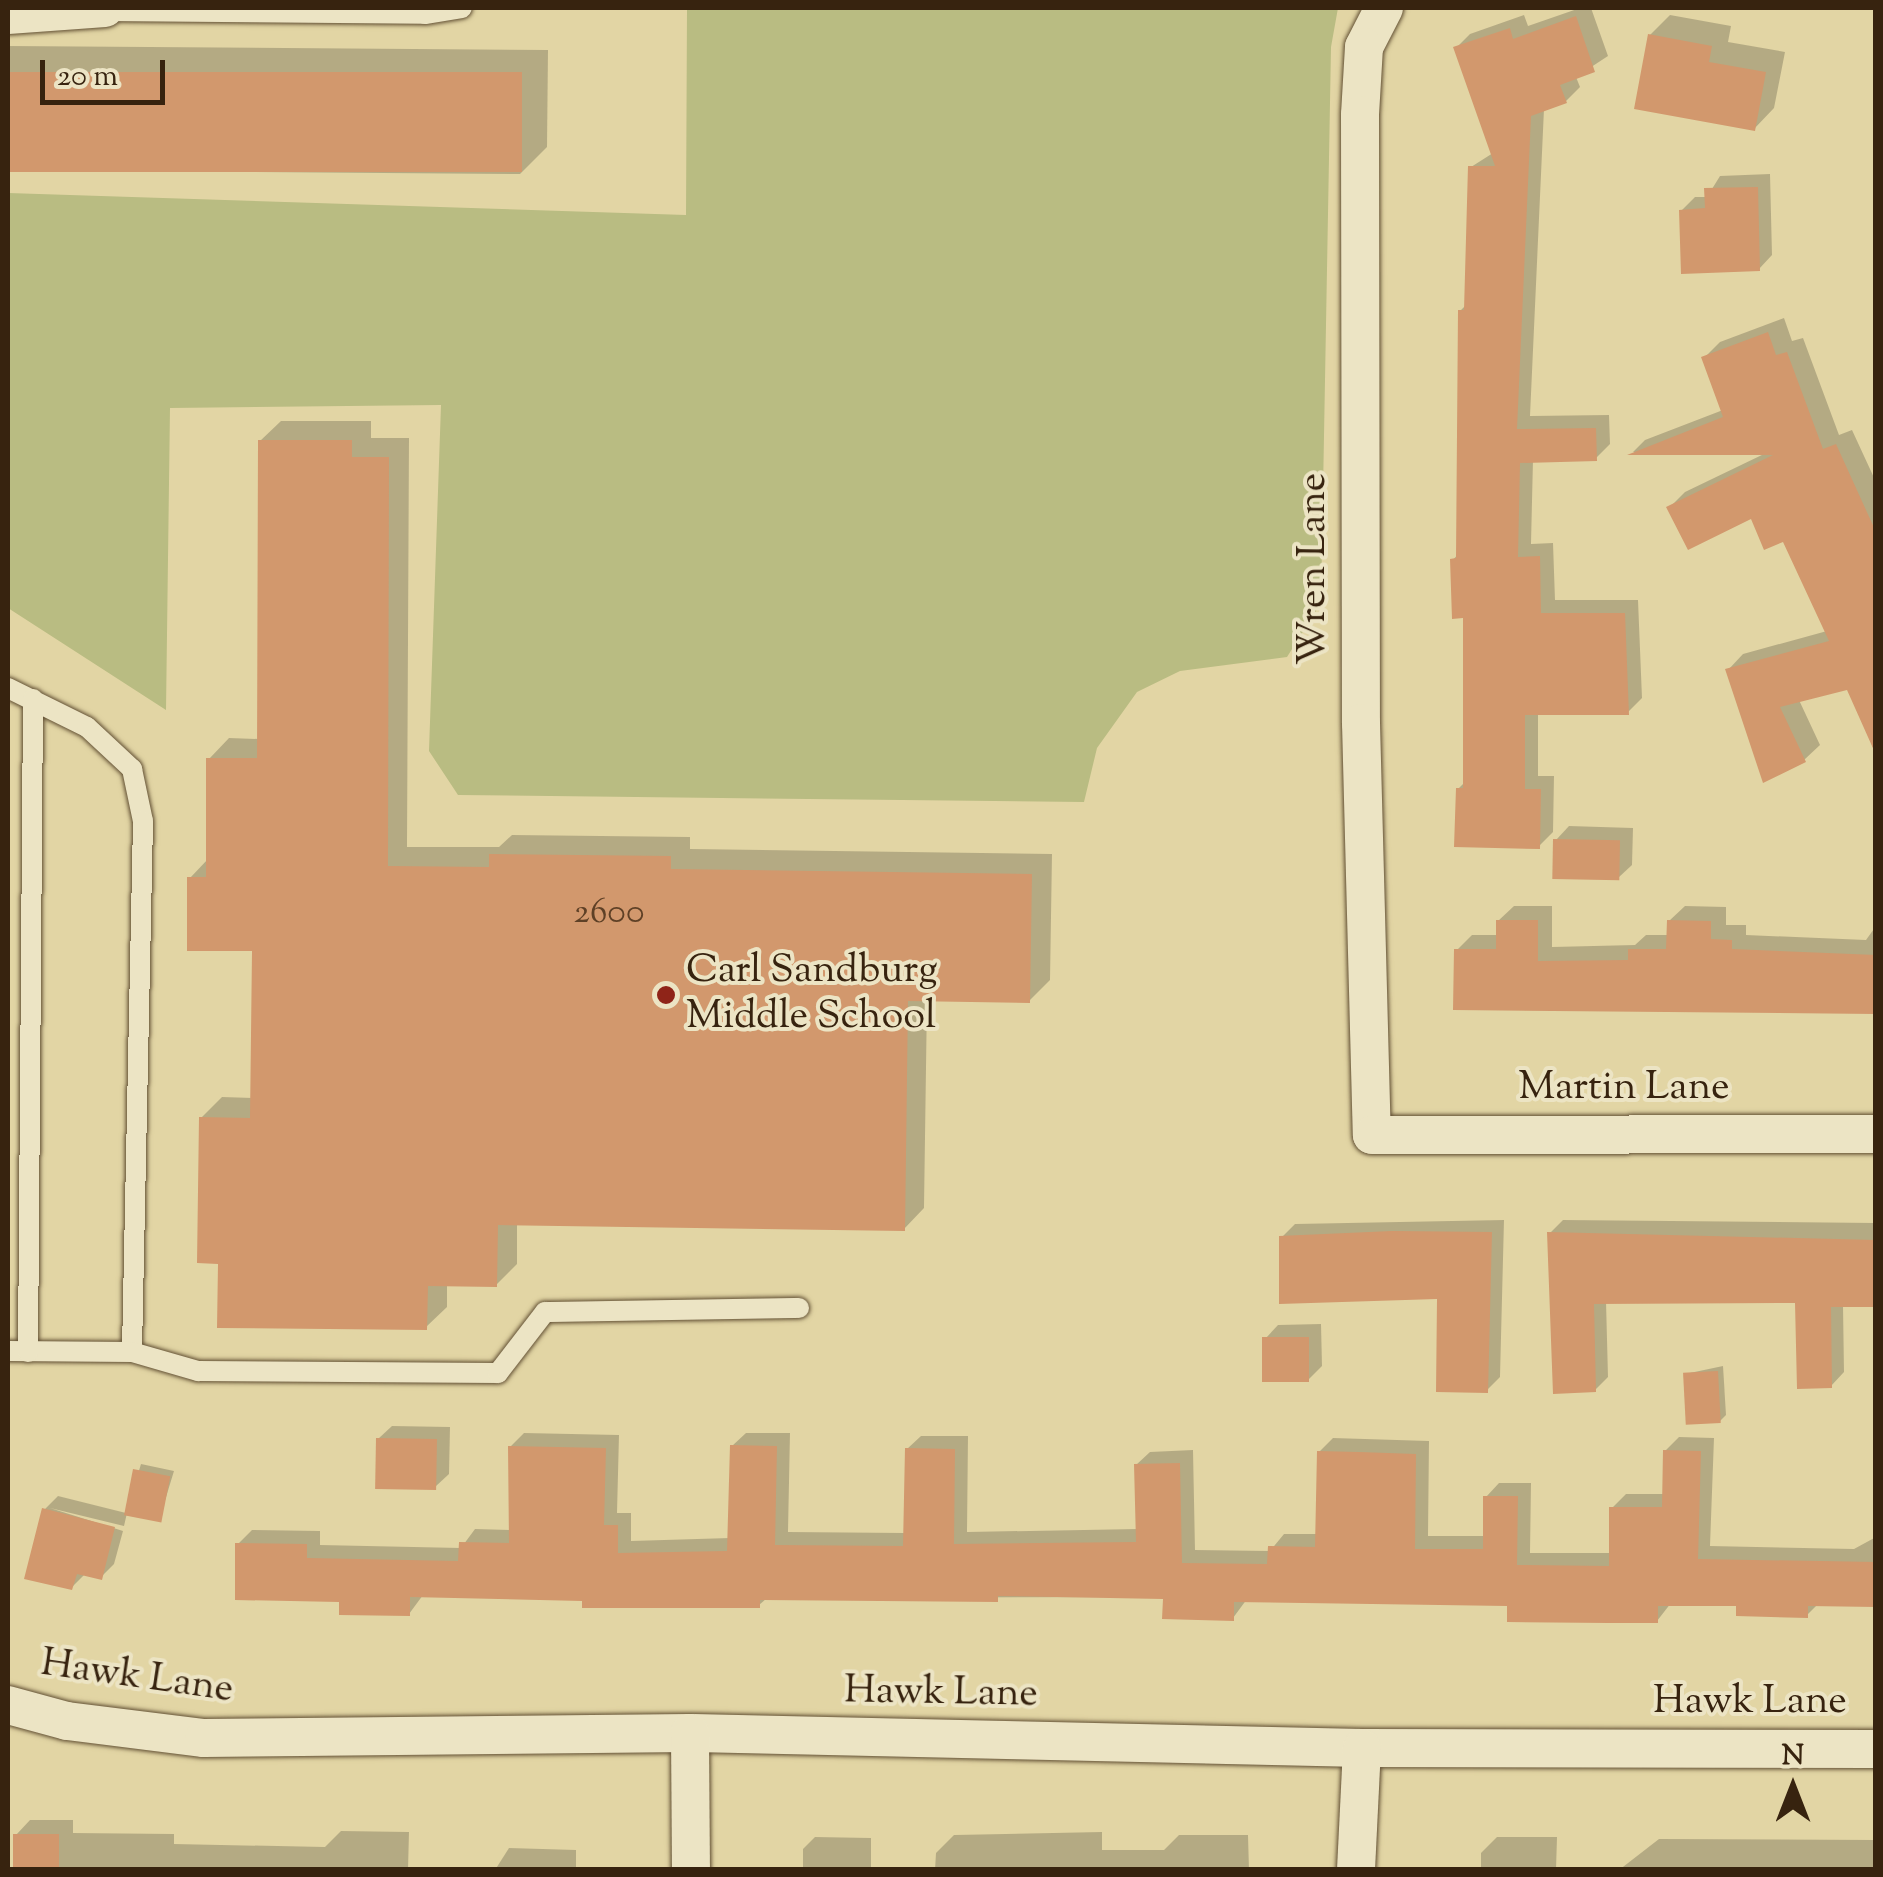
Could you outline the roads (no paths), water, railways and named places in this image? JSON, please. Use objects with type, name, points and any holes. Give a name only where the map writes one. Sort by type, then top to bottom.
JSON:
[{"type":"street","name":"Wren Lane","points":[[1372,1135],[1360,722],[1360,115],[1364,46],[1384,8]]},
{"type":"street","points":[[8,15],[105,10]]},
{"type":"street","name":"Martin Lane","points":[[1372,1135],[1876,1134]]},
{"type":"street","name":"Hawk Lane","points":[[8,1704],[67,1722],[204,1738],[690,1733],[1362,1748],[1876,1748]]},
{"type":"street","points":[[690,1733],[691,1870]]},
{"type":"street","points":[[1356,1870],[1362,1748]]},
{"type":"lane","points":[[105,10],[425,14],[462,8]]},
{"type":"lane","points":[[8,688],[87,727],[132,769],[143,821],[132,1352]]},
{"type":"lane","points":[[33,699],[18,1352],[132,1352],[198,1371],[498,1372],[545,1312],[799,1308]]},
{"type":"place","name":"Carl Sandburg Middle School","points":[[666,995]]}]
